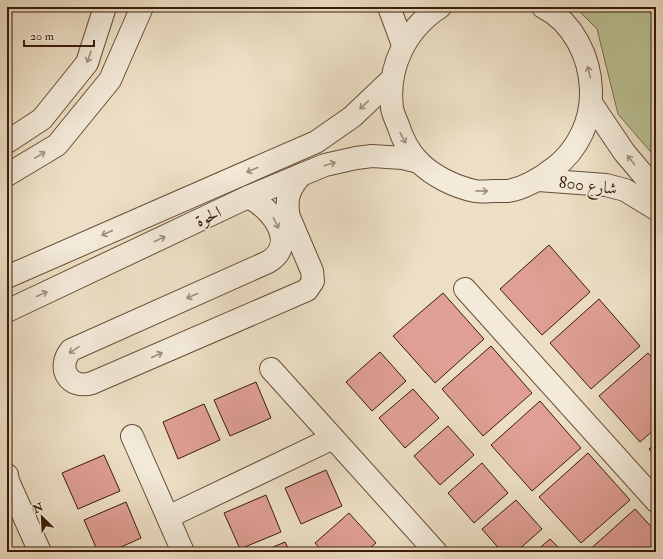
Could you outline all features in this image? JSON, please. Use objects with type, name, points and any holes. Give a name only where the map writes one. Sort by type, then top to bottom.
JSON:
[{"type":"street","points":[[7,142],[42,120],[87,63],[105,7]]},
{"type":"street","points":[[7,175],[57,145],[110,80],[142,7]]},
{"type":"street","points":[[388,7],[403,45]]},
{"type":"street","points":[[440,7],[428,14],[415,28],[403,45],[396,61],[392,79],[392,109],[401,137],[419,162],[444,181],[475,191],[508,191],[538,180],[564,161],[582,134],[591,103],[591,76],[583,50],[568,28],[543,7]]},
{"type":"street","name":"الحوة","points":[[7,277],[316,142],[352,117],[392,79]]},
{"type":"street","name":"شارع 800","points":[[591,103],[624,152],[656,190]]},
{"type":"street","name":"الحوة","points":[[7,311],[248,197],[325,165],[356,158],[388,157],[419,162]]},
{"type":"street","points":[[248,197],[263,205],[274,218],[282,234],[283,241],[278,254],[268,262],[71,350],[65,361],[64,367],[69,378],[80,385],[92,383],[307,290],[313,281],[312,271],[289,217],[287,208],[290,190],[294,182],[301,175]]},
{"type":"street","name":"شارع 800","points":[[538,180],[606,185],[626,190],[656,209]]},
{"type":"street","points":[[465,289],[656,501]]},
{"type":"street","points":[[271,369],[436,552]]},
{"type":"street","points":[[132,436],[184,552]]},
{"type":"street","points":[[168,517],[333,438]]},
{"type":"street","points":[[7,478],[40,552]]},
{"type":"green space","points":[[575,7],[656,7],[656,158],[618,114],[597,29]]},
{"type":"building","points":[[549,245],[590,292],[542,335],[500,289]]},
{"type":"building","points":[[443,293],[484,339],[435,383],[393,336]]},
{"type":"building","points":[[599,299],[640,346],[591,389],[550,343]]},
{"type":"building","points":[[491,346],[532,393],[483,436],[442,389]]},
{"type":"building","points":[[380,352],[406,381],[372,411],[346,382]]},
{"type":"building","points":[[648,353],[656,362],[656,428],[640,442],[599,396]]},
{"type":"building","points":[[256,382],[271,418],[230,436],[214,400]]},
{"type":"building","points":[[413,389],[439,418],[405,448],[379,418]]},
{"type":"building","points":[[540,401],[581,448],[532,491],[491,445]]},
{"type":"building","points":[[204,404],[220,440],[178,459],[163,422]]},
{"type":"building","points":[[448,426],[474,455],[440,485],[414,456]]},
{"type":"building","points":[[656,443],[656,457],[649,449]]},
{"type":"building","points":[[588,453],[630,500],[581,543],[539,497]]},
{"type":"building","points":[[104,455],[120,491],[78,509],[62,473]]},
{"type":"building","points":[[482,463],[508,493],[474,523],[448,493]]},
{"type":"building","points":[[326,470],[342,506],[301,524],[285,488]]},
{"type":"building","points":[[266,495],[281,532],[240,549],[224,513]]},
{"type":"building","points":[[516,500],[542,529],[516,552],[502,552],[482,529]]},
{"type":"building","points":[[126,502],[141,538],[110,552],[98,552],[84,520]]},
{"type":"building","points":[[635,509],[656,532],[656,552],[587,552]]},
{"type":"building","points":[[349,513],[376,543],[365,552],[323,552],[315,543]]},
{"type":"building","points":[[550,539],[563,552],[535,552]]},
{"type":"building","points":[[285,542],[290,552],[261,552]]}]
